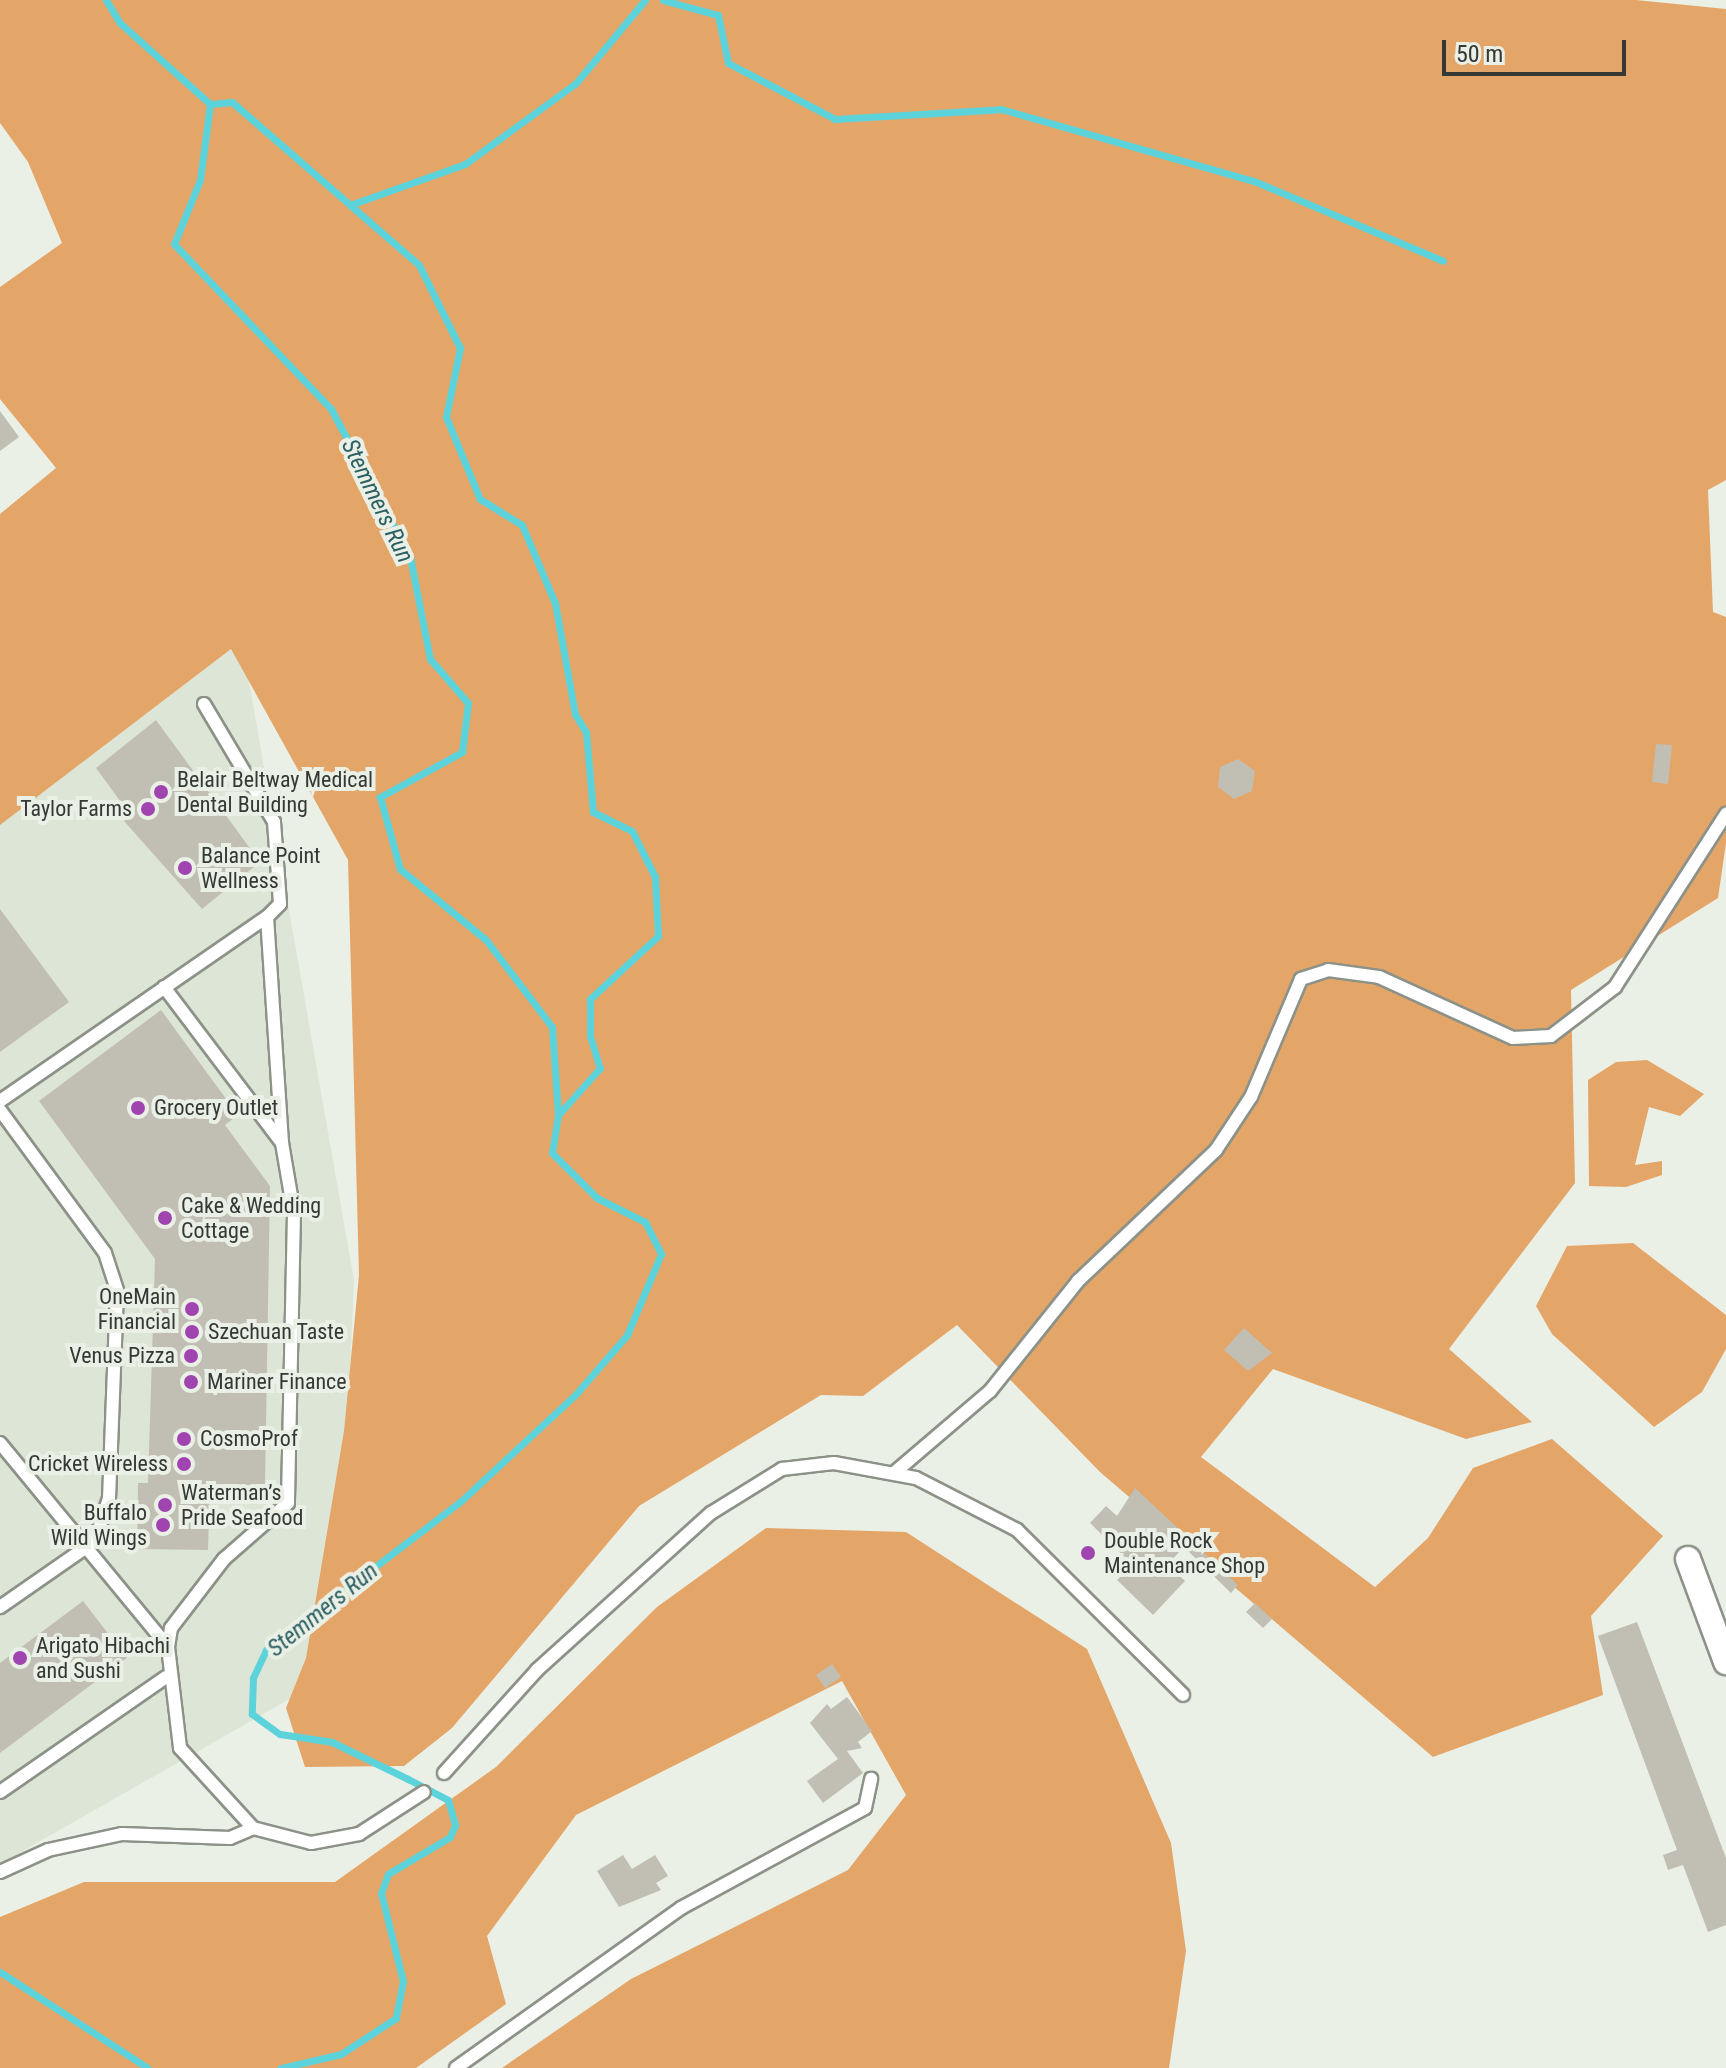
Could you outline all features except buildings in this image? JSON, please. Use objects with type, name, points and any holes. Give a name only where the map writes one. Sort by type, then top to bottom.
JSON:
[{"type":"street","points":[[1688,1559],[1726,1662]]},
{"type":"lane","points":[[0,1101],[267,917],[280,904],[274,822],[204,704]]},
{"type":"lane","points":[[894,1473],[990,1391],[1078,1281],[1216,1150],[1251,1097],[1301,979],[1328,970],[1379,977],[1513,1038],[1551,1036],[1615,987],[1726,814]]},
{"type":"lane","points":[[267,917],[282,1143],[294,1213],[290,1493],[224,1559],[171,1628],[166,1677],[180,1748],[253,1828],[311,1843],[359,1834],[424,1792]]},
{"type":"lane","points":[[164,987],[282,1143]]},
{"type":"lane","points":[[0,1110],[105,1253],[117,1291],[109,1498],[95,1541],[0,1607]]},
{"type":"lane","points":[[0,1443],[81,1550],[168,1647]]},
{"type":"lane","points":[[444,1773],[537,1670],[751,1483],[782,1469],[834,1463],[894,1473],[957,1495],[1017,1530],[1183,1695]]},
{"type":"lane","points":[[0,1792],[166,1677]]},
{"type":"lane","points":[[456,2068],[681,1908],[865,1808],[871,1779]]},
{"type":"lane","points":[[0,1872],[86,1839],[230,1838],[253,1828]]},
{"type":"shaded area","points":[[0,0],[1636,0],[1726,9],[1726,480],[1708,490],[1713,612],[1726,617],[1726,843],[1718,898],[1571,990],[1575,1183],[1449,1349],[1532,1422],[1466,1439],[1273,1369],[1201,1457],[1375,1587],[1428,1538],[1473,1468],[1552,1439],[1663,1536],[1591,1616],[1603,1695],[1433,1757],[1100,1472],[957,1325],[863,1396],[821,1395],[639,1506],[452,1728],[404,1766],[305,1767],[286,1708],[306,1658],[344,1431],[359,1275],[348,860],[231,649],[0,825],[0,514],[56,468],[0,399],[0,287],[62,243],[28,162],[0,123]]},
{"type":"shaded area","points":[[241,636],[354,1280],[337,1672],[0,1864],[0,802]]},
{"type":"shaded area","points":[[1647,1060],[1704,1094],[1680,1116],[1649,1107],[1635,1165],[1662,1161],[1662,1175],[1626,1187],[1589,1186],[1588,1080],[1616,1062]]},
{"type":"shaded area","points":[[1633,1243],[1726,1315],[1726,1349],[1702,1392],[1654,1427],[1552,1334],[1536,1306],[1567,1246]]},
{"type":"shaded area","points":[[766,1528],[906,1532],[1087,1649],[1171,1843],[1186,1951],[1169,2068],[502,2068],[631,1979],[848,1870],[906,1795],[842,1681],[576,1815],[487,1936],[506,2004],[416,2068],[0,2068],[0,1917],[84,1882],[335,1882],[496,1767],[657,1607]]},
{"type":"waterway","points":[[106,0],[120,23],[210,104]]},
{"type":"waterway","name":"Stemmers Run","points":[[210,104],[232,102],[350,205],[465,164],[576,83],[645,0]]},
{"type":"waterway","points":[[663,0],[718,15],[728,63],[835,119],[1001,109],[1254,181],[1443,261]]},
{"type":"waterway","name":"Stemmers Run","points":[[210,104],[200,180],[174,244],[331,409],[410,557],[430,659],[468,703],[462,752],[380,797],[400,869],[486,940],[552,1027],[558,1115],[552,1153],[597,1198],[645,1222],[661,1254],[627,1335],[575,1395],[461,1501],[266,1650],[253,1678],[252,1714],[280,1734],[332,1742],[448,1800],[455,1825],[450,1837],[388,1874],[381,1893],[403,1981],[396,2018],[341,2054],[281,2068]]},
{"type":"waterway","name":"Stemmers Run","points":[[350,205],[419,265],[460,348],[446,417],[480,499],[522,525],[555,603],[575,714],[586,732],[593,812],[632,831],[655,877],[658,936],[590,999],[590,1036],[600,1068],[558,1115]]},
{"type":"waterway","name":"Stemmers Run","points":[[0,1972],[148,2068]]},
{"type":"place","name":"Belair Beltway Medical Dental Building","points":[[161,792]]},
{"type":"place","name":"Taylor Farms","points":[[148,809]]},
{"type":"place","name":"Balance Point Wellness","points":[[185,868]]},
{"type":"place","name":"Grocery Outlet","points":[[138,1108]]},
{"type":"place","name":"Cake & Wedding Cottage","points":[[165,1218]]},
{"type":"place","name":"OneMain Financial","points":[[192,1309]]},
{"type":"place","name":"Szechuan Taste","points":[[192,1332]]},
{"type":"place","name":"Venus Pizza","points":[[191,1356]]},
{"type":"place","name":"Mariner Finance","points":[[191,1382]]},
{"type":"place","name":"CosmoProf","points":[[184,1439]]},
{"type":"place","name":"Cricket Wireless","points":[[184,1464]]},
{"type":"place","name":"Waterman’s Pride Seafood","points":[[165,1505]]},
{"type":"place","name":"Buffalo Wild Wings","points":[[163,1525]]},
{"type":"place","name":"Double Rock Maintenance Shop","points":[[1088,1553]]},
{"type":"place","name":"Arigato Hibachi and Sushi","points":[[20,1658]]}]
